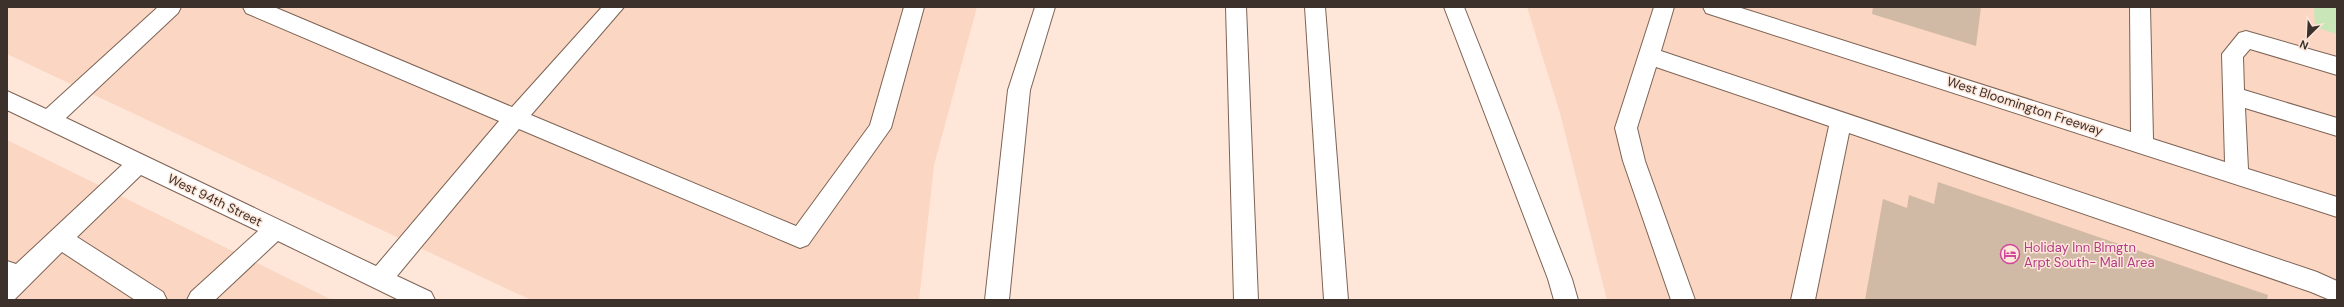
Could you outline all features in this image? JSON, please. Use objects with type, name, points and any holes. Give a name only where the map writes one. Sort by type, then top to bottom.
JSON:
[{"type":"main road","points":[[49,120],[171,7]]},
{"type":"main road","points":[[252,7],[800,238],[880,128],[914,7]]},
{"type":"main road","points":[[380,279],[515,118],[614,7]]},
{"type":"main road","points":[[997,300],[1019,90],[1045,7]]},
{"type":"main road","points":[[1236,7],[1246,300]]},
{"type":"main road","points":[[1315,7],[1336,300]]},
{"type":"main road","points":[[1454,7],[1560,279],[1566,300]]},
{"type":"main road","points":[[1664,7],[1626,128],[1634,161],[1683,300]]},
{"type":"main road","name":"West Bloomington Freeway","points":[[1713,7],[2337,207]]},
{"type":"main road","points":[[2140,7],[2142,144]]},
{"type":"main road","points":[[2236,174],[2232,54],[2246,39],[2337,66]]},
{"type":"main road","points":[[1649,56],[2310,281],[2337,292]]},
{"type":"main road","points":[[2234,96],[2337,127]]},
{"type":"main road","name":"West 94th Street","points":[[7,100],[423,300]]},
{"type":"main road","points":[[1803,300],[1840,121]]},
{"type":"main road","points":[[11,279],[60,238],[139,163]]},
{"type":"main road","points":[[199,300],[276,229]]},
{"type":"main road","points":[[60,238],[154,300]]},
{"type":"shaded area","points":[[7,7],[977,7],[934,165],[919,300],[531,300],[7,54]]},
{"type":"shaded area","points":[[1527,7],[2337,7],[2337,300],[1607,300],[1560,113]]},
{"type":"shaded area","points":[[7,140],[332,300],[7,300]]},
{"type":"green space","points":[[2314,7],[2337,7],[2337,34],[2315,27]]},
{"type":"building","points":[[1873,7],[1981,7],[1976,46],[1872,14]]},
{"type":"building","name":"Holiday Inn Blmgtn Arpt South- Mall Area","points":[[1938,182],[2268,295],[2267,300],[1865,300],[1883,199],[1907,208],[1909,195],[1934,204]]},
{"type":"place","name":"Holiday Inn Blmgtn Arpt South- Mall Area","points":[[2010,254]]}]
